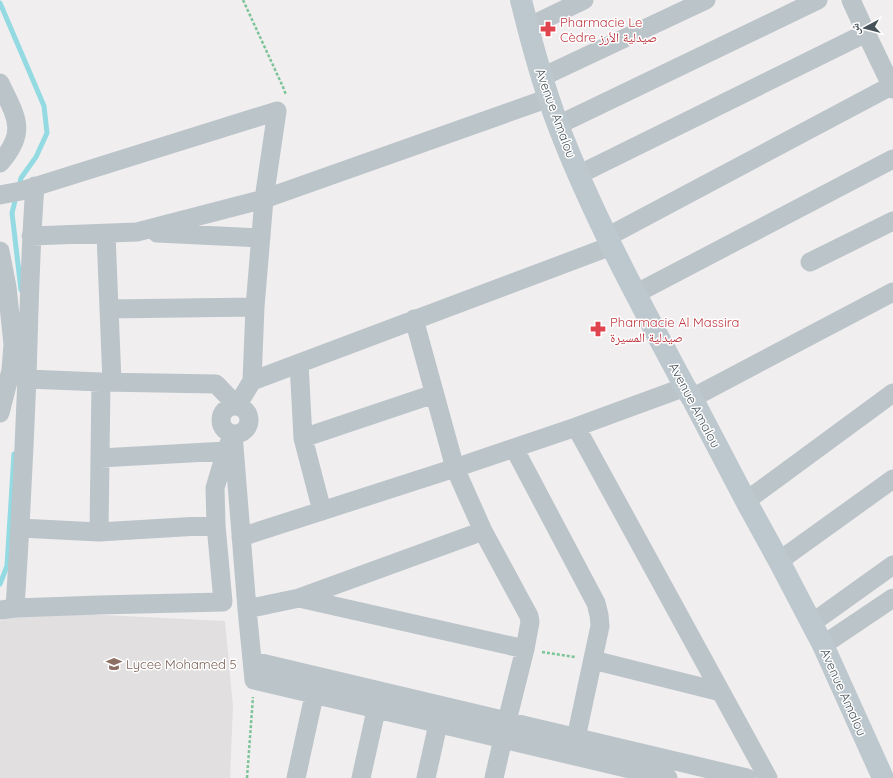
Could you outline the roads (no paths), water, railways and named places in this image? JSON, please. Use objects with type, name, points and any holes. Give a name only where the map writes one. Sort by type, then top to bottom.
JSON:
[{"type":"main road","name":"Avenue Amalou","points":[[521,0],[542,77],[558,125],[578,175],[635,294],[812,623],[883,778]]},
{"type":"street","points":[[528,27],[584,0]]},
{"type":"street","points":[[542,77],[706,0]]},
{"type":"street","points":[[558,125],[818,0]]},
{"type":"street","points":[[252,381],[414,319],[609,241],[892,88],[851,0]]},
{"type":"street","points":[[578,175],[866,33]]},
{"type":"street","points":[[0,163],[6,157],[14,143],[17,127],[14,112],[2,93]]},
{"type":"street","points":[[137,232],[264,199],[549,98]]},
{"type":"street","points":[[0,196],[278,111],[264,199],[255,307],[252,381],[237,406]]},
{"type":"street","points":[[635,294],[893,159]]},
{"type":"street","points":[[27,379],[216,384],[237,406],[246,411],[249,416],[247,428],[230,442],[216,488],[216,525],[223,602],[7,609],[20,528],[27,379],[31,236],[28,188]]},
{"type":"street","points":[[810,262],[893,221]]},
{"type":"street","points":[[31,236],[137,232],[261,238]]},
{"type":"street","points":[[99,532],[100,458],[106,382],[109,309],[106,234]]},
{"type":"street","points":[[0,250],[7,287],[6,343],[11,370],[0,413]]},
{"type":"street","points":[[241,537],[455,468],[576,427],[688,392],[893,292]]},
{"type":"street","points":[[109,309],[255,307]]},
{"type":"street","points":[[414,319],[455,468],[483,531],[524,604],[529,616],[530,622],[526,649],[494,778]]},
{"type":"street","points":[[299,363],[303,438],[322,511]]},
{"type":"street","points":[[746,501],[893,393]]},
{"type":"street","points":[[303,438],[434,394]]},
{"type":"street","points":[[576,427],[768,778]]},
{"type":"street","points":[[100,458],[230,442]]},
{"type":"street","points":[[230,442],[241,537],[254,680],[316,686],[505,730],[668,778]]},
{"type":"street","points":[[514,448],[596,603],[599,615],[600,626],[576,738]]},
{"type":"street","points":[[779,561],[893,479]]},
{"type":"street","points":[[20,528],[99,532],[216,525]]},
{"type":"street","points":[[247,609],[298,598],[483,531]]},
{"type":"street","points":[[812,623],[893,565]]},
{"type":"street","points":[[298,598],[526,649]]},
{"type":"street","points":[[823,645],[893,598]]},
{"type":"street","points":[[593,660],[721,692]]},
{"type":"street","points":[[253,662],[316,686]]},
{"type":"street","points":[[296,778],[316,686]]},
{"type":"street","points":[[378,700],[438,724],[576,738],[747,778]]},
{"type":"street","points":[[361,778],[378,700]]},
{"type":"street","points":[[426,778],[438,724]]},
{"type":"waterway","points":[[0,3],[44,106],[47,133],[36,157],[21,178],[19,187]]},
{"type":"waterway","points":[[16,197],[12,213],[21,290]]},
{"type":"waterway","points":[[0,584],[7,566],[14,454]]},
{"type":"place","name":"Pharmacie Le Cèdre صيدلية الأرز","points":[[548,29]]},
{"type":"place","name":"Pharmacie Al Massira صيدلية المسيرة","points":[[598,329]]},
{"type":"place","name":"Lycee Mohamed 5","points":[[114,664]]}]
